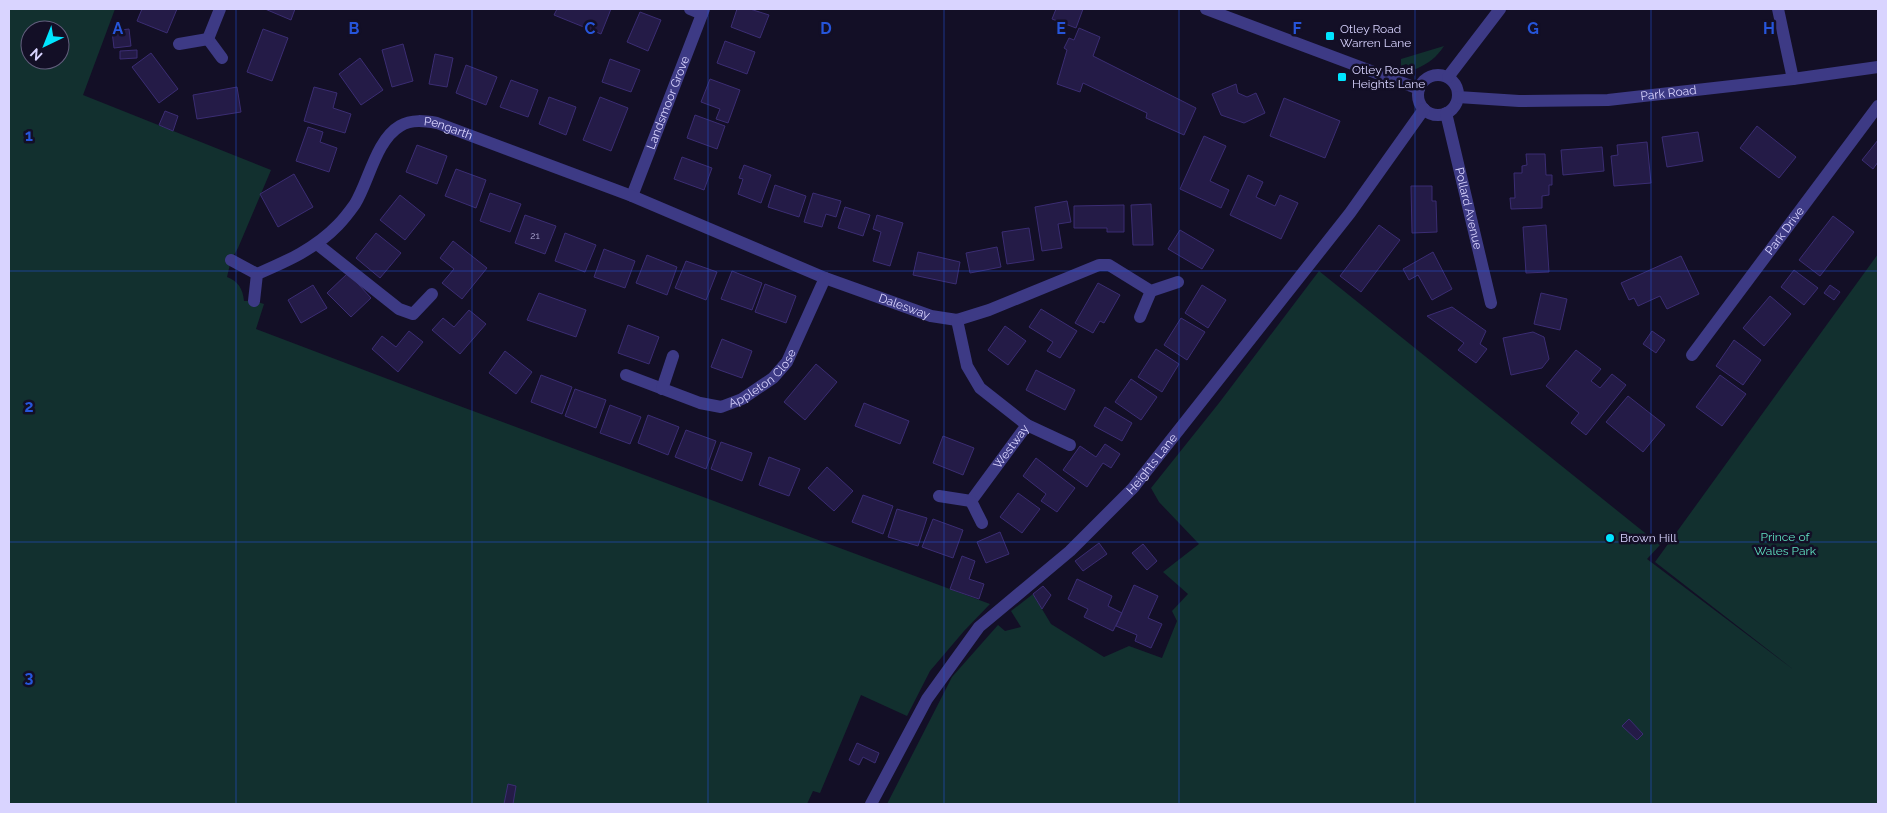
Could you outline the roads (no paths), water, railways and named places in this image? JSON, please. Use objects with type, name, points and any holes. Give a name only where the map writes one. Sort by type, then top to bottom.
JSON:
[{"type":"street","points":[[208,39],[220,9]]},
{"type":"street","points":[[1206,9],[1419,89]]},
{"type":"street","points":[[1448,77],[1500,9]]},
{"type":"street","points":[[1778,9],[1793,79]]},
{"type":"street","name":"Landsmoor Grove","points":[[632,196],[699,10]]},
{"type":"street","points":[[179,44],[208,39]]},
{"type":"street","points":[[208,39],[222,58]]},
{"type":"street","name":"Park Road","points":[[1458,97],[1519,100],[1608,100],[1793,79],[1878,67]]},
{"type":"street","points":[[1443,75],[1448,77],[1456,86],[1458,97],[1454,106],[1446,113],[1434,114],[1424,109],[1418,100],[1419,89],[1421,83],[1431,76],[1443,75]]},
{"type":"street","name":"Park Drive","points":[[1692,355],[1878,106]]},
{"type":"street","name":"Heights Lane","points":[[871,804],[927,699],[979,627],[1070,551],[1133,488],[1350,213],[1424,109]]},
{"type":"street","name":"Pollard Avenue","points":[[1446,113],[1491,303]]},
{"type":"street","name":"Pengarth","points":[[257,274],[299,256],[317,244],[338,225],[354,204],[385,140],[401,126],[419,120],[437,123],[632,196]]},
{"type":"street","name":"Dalesway","points":[[632,196],[825,278],[931,316],[957,320],[989,310],[1099,265],[1110,265],[1151,291]]},
{"type":"street","points":[[317,244],[399,309],[413,314],[432,294]]},
{"type":"street","points":[[231,260],[257,274],[254,300]]},
{"type":"street","name":"Appleton Close","points":[[626,375],[700,403],[721,407],[742,398],[773,378],[787,362],[825,278]]},
{"type":"street","points":[[1140,317],[1151,291],[1178,282]]},
{"type":"street","name":"Westway","points":[[957,320],[962,348],[968,366],[980,388],[1027,425],[971,501]]},
{"type":"street","points":[[662,389],[673,356]]},
{"type":"street","points":[[1027,425],[1070,445]]},
{"type":"street","points":[[939,496],[971,501],[982,523]]},
{"type":"place","name":"Otley Road Warren Lane","points":[[1330,36]]},
{"type":"place","name":"Otley Road Heights Lane","points":[[1342,77]]},
{"type":"place","name":"Brown Hill","points":[[1610,538]]},
{"type":"park label","name":"Prince of Wales Park","points":[[1785,544]]}]
